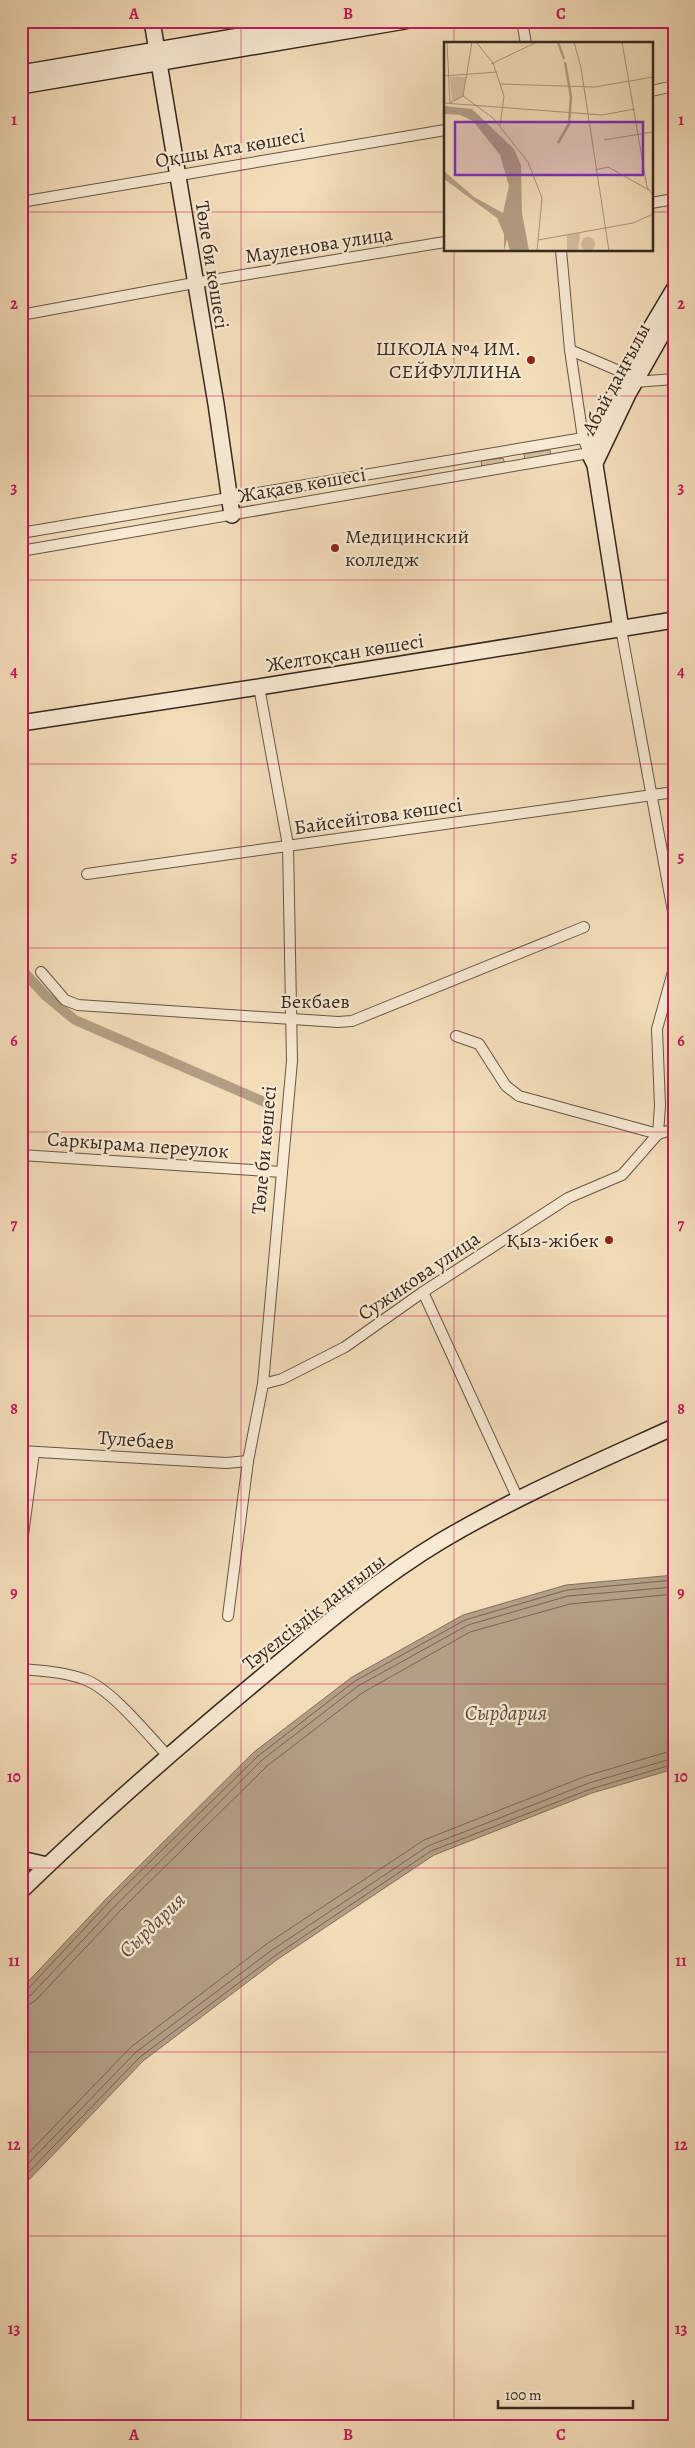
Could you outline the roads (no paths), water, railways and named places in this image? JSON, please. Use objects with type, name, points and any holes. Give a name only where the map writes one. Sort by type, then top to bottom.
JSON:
[{"type":"street","name":"Төле би көшесі","points":[[152,21],[232,515]]},
{"type":"street","points":[[21,86],[328,21]]},
{"type":"street","points":[[21,73],[158,57],[405,21]]},
{"type":"street","points":[[522,21],[526,42]]},
{"type":"street","points":[[652,91],[674,86]]},
{"type":"street","name":"Оқшы Ата көшесі","points":[[21,202],[444,130]]},
{"type":"street","points":[[652,203],[674,198]]},
{"type":"street","name":"Мауленова улица","points":[[21,315],[194,283],[444,242]]},
{"type":"street","points":[[561,251],[570,350],[583,438],[592,459],[674,917]]},
{"type":"street","name":"Абай даңғылы","points":[[592,459],[629,378],[674,288]]},
{"type":"street","name":"Абай даңғылы","points":[[629,378],[674,313]]},
{"type":"street","points":[[570,350],[629,378],[674,379]]},
{"type":"street","name":"Жақаев көшесі","points":[[21,533],[583,438]]},
{"type":"street","name":"Жақаев көшесі","points":[[21,551],[232,515],[592,459]]},
{"type":"street","name":"Желтоқсан көшесі","points":[[21,722],[259,687],[674,620]]},
{"type":"street","name":"Төле би көшесі","points":[[228,1616],[248,1461],[263,1384],[292,1061],[288,846],[259,687]]},
{"type":"street","name":"Байсейітова көшесі","points":[[87,874],[674,792]]},
{"type":"street","name":"Бекбаев","points":[[41,972],[65,1000],[78,1005],[338,1022],[352,1021],[584,927]]},
{"type":"street","points":[[658,1134],[660,1106],[657,1029],[674,968]]},
{"type":"street","points":[[456,1036],[479,1044],[506,1086],[519,1096],[658,1134],[674,1129]]},
{"type":"street","name":"Сужикова улица","points":[[263,1384],[282,1379],[345,1347],[423,1292],[568,1198],[622,1175],[658,1134]]},
{"type":"street","name":"Саркырама переулок","points":[[21,1155],[282,1172]]},
{"type":"street","points":[[423,1292],[518,1499]]},
{"type":"street","name":"Тәуелсіздік даңғылы","points":[[21,1891],[114,1802],[331,1619],[440,1542],[518,1499],[674,1427]]},
{"type":"street","name":"Тулебаев","points":[[21,1451],[226,1464],[248,1461]]},
{"type":"street","points":[[21,1550],[34,1452]]},
{"type":"street","points":[[21,1669],[64,1674],[87,1680],[113,1700],[168,1756]]},
{"type":"street","points":[[21,1859],[47,1866]]},
{"type":"water","name":"Сырдария","points":[[674,1575],[674,1769],[592,1793],[434,1855],[278,1959],[143,2061],[21,2188],[21,1989],[107,1898],[254,1752],[352,1677],[463,1615],[566,1585]]},
{"type":"waterway","points":[[21,969],[46,996],[75,1020],[269,1104]]},
{"type":"place","name":"ШКОЛА №4 ИМ. СЕЙФУЛЛИНА","points":[[531,360]]},
{"type":"place","name":"Медицинский колледж","points":[[335,548]]},
{"type":"place","name":"Қыз-жібек","points":[[609,1240]]}]
